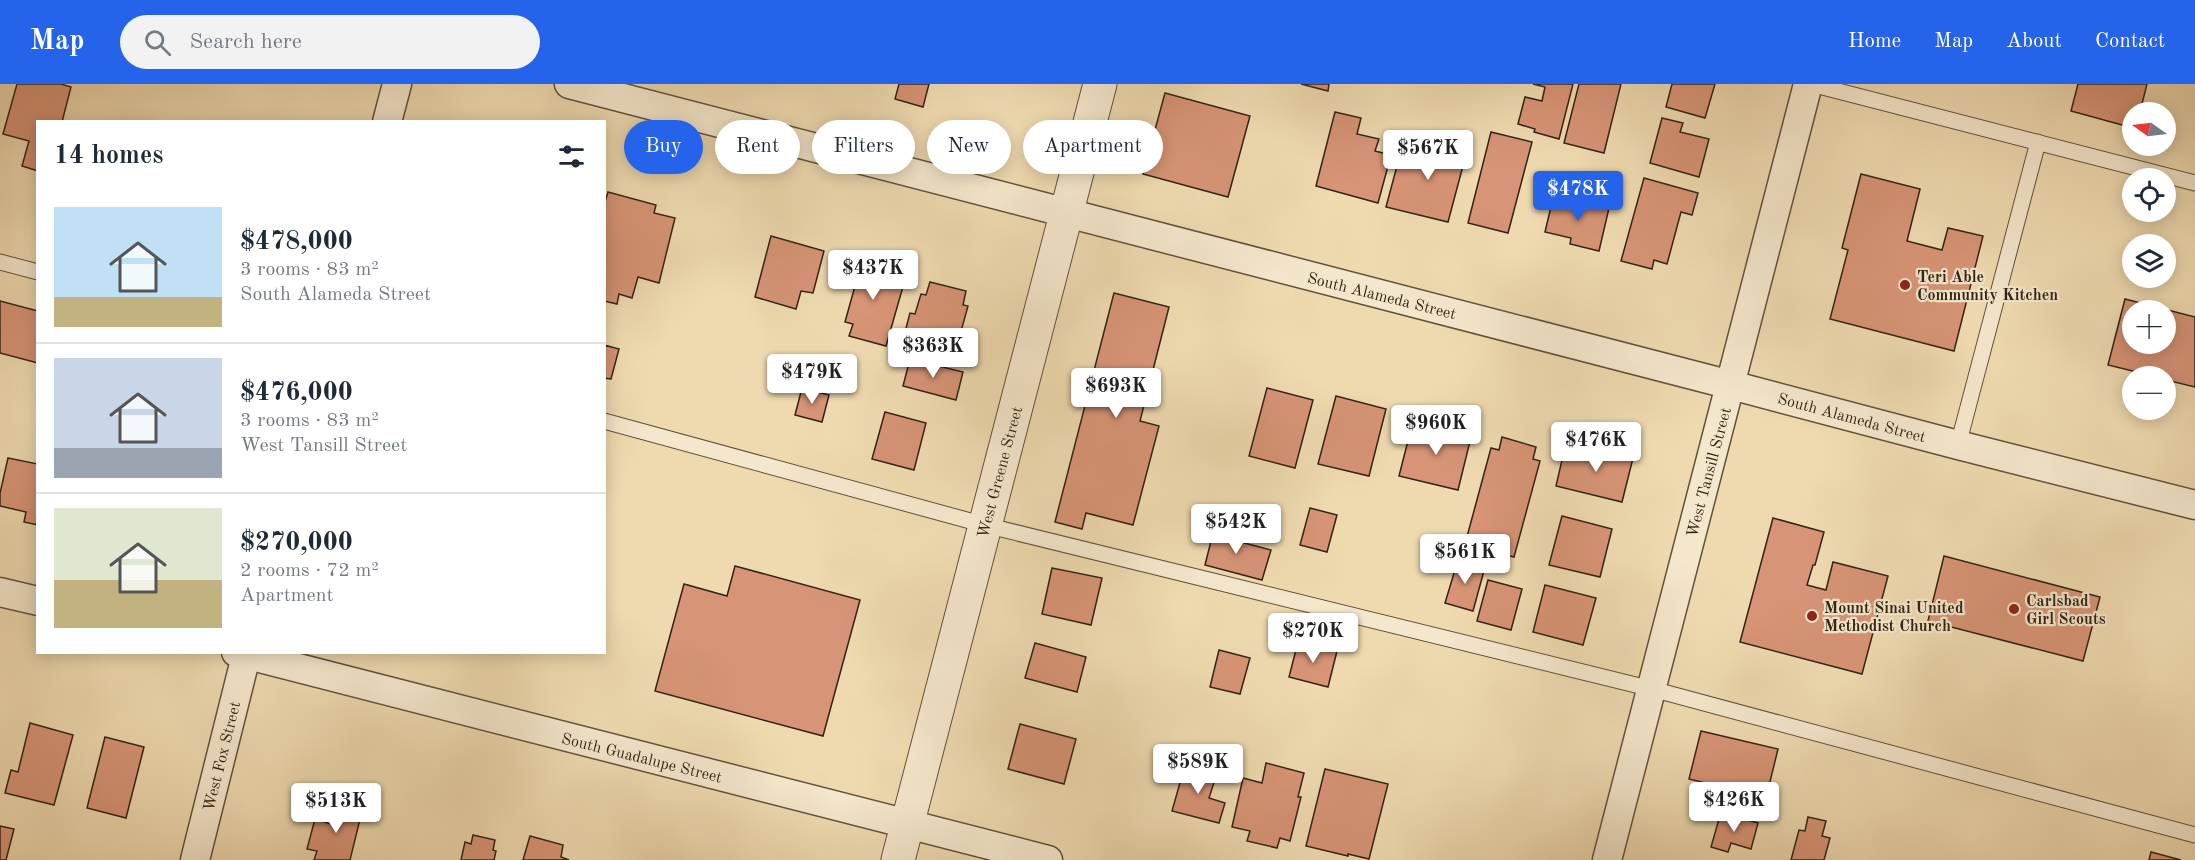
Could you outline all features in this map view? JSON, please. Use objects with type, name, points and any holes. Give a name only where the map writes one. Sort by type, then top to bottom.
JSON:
[{"type":"street","points":[[388,120],[397,84]]},
{"type":"street","name":"South Alameda Street","points":[[569,84],[2195,505]]},
{"type":"street","name":"West Greene Street","points":[[898,860],[1100,84]]},
{"type":"street","name":"West Tansill Street","points":[[1607,860],[1810,84]]},
{"type":"street","points":[[0,592],[36,601]]},
{"type":"street","name":"West Fox Street","points":[[195,860],[243,654]]},
{"type":"street","name":"South Guadalupe Street","points":[[247,654],[1048,860]]},
{"type":"lane","points":[[1810,84],[2195,183]]},
{"type":"lane","points":[[1958,445],[2037,142]]},
{"type":"lane","points":[[0,262],[36,271]]},
{"type":"lane","points":[[606,422],[985,525],[1652,690],[2195,835]]},
{"type":"building","points":[[17,84],[61,84],[71,87],[63,120],[36,120],[36,170],[22,166],[29,141],[3,134]]},
{"type":"building","points":[[899,84],[929,84],[923,107],[895,99]]},
{"type":"building","points":[[1301,84],[1329,84],[1328,91]]},
{"type":"building","points":[[1533,84],[1573,84],[1559,139],[1534,132],[1535,129],[1518,124],[1525,97],[1542,101],[1545,87]]},
{"type":"building","points":[[1579,84],[1621,84],[1604,153],[1564,143]]},
{"type":"building","points":[[1672,84],[1715,84],[1705,118],[1666,107]]},
{"type":"building","points":[[2078,84],[2147,84],[2142,102],[2122,102],[2122,125],[2071,111]]},
{"type":"building","points":[[1165,93],[1250,116],[1228,197],[1143,174],[1163,174],[1163,120],[1158,120]]},
{"type":"building","points":[[1335,112],[1361,118],[1357,134],[1379,139],[1375,151],[1391,155],[1378,203],[1316,186]]},
{"type":"building","points":[[1662,118],[1683,123],[1680,132],[1709,139],[1699,177],[1650,163]]},
{"type":"building","points":[[1491,132],[1532,142],[1508,233],[1468,223]]},
{"type":"building","points":[[1431,137],[1468,147],[1448,222],[1386,207],[1401,151],[1426,157]]},
{"type":"building","name":"Teri Able Community Kitchen","points":[[1861,174],[1920,189],[1907,241],[1942,250],[1948,228],[1983,236],[1954,351],[1830,319],[1848,250],[1842,248]]},
{"type":"building","points":[[1644,178],[1698,193],[1692,215],[1681,212],[1667,264],[1654,260],[1652,269],[1621,261]]},
{"type":"building","points":[[608,192],[656,205],[654,213],[675,218],[659,283],[638,277],[632,298],[619,294],[617,304],[606,301],[606,198]]},
{"type":"building","points":[[1554,194],[1609,208],[1599,251],[1570,244],[1571,238],[1545,232]]},
{"type":"building","points":[[771,236],[824,251],[813,293],[801,291],[796,309],[755,297]]},
{"type":"building","points":[[852,258],[883,266],[882,270],[906,276],[886,346],[849,336],[853,324],[845,322],[855,286],[844,284]]},
{"type":"building","points":[[930,282],[966,291],[963,305],[968,306],[953,360],[906,347],[910,333],[905,332],[910,313],[915,314],[921,294],[926,295]]},
{"type":"building","points":[[1114,293],[1169,307],[1140,421],[1159,426],[1133,525],[1086,513],[1082,529],[1055,522]]},
{"type":"building","points":[[0,301],[36,310],[36,362],[0,353]]},
{"type":"building","points":[[2122,311],[2122,354],[2176,354],[2176,312],[2195,317],[2195,387],[2176,382],[2176,366],[2122,366],[2122,368],[2108,365]]},
{"type":"building","points":[[606,346],[619,349],[611,379],[606,378]]},
{"type":"building","points":[[910,359],[963,372],[956,400],[903,386]]},
{"type":"building","points":[[802,388],[829,395],[822,422],[795,415]]},
{"type":"building","points":[[1267,388],[1313,400],[1295,468],[1249,456]]},
{"type":"building","points":[[1336,396],[1386,409],[1369,476],[1318,464]]},
{"type":"building","points":[[885,412],[926,423],[914,470],[872,459]]},
{"type":"building","points":[[1439,424],[1472,433],[1458,490],[1399,476],[1412,425],[1437,431]]},
{"type":"building","points":[[1502,437],[1536,447],[1533,459],[1540,461],[1514,557],[1465,544],[1491,448],[1499,450]]},
{"type":"building","points":[[1565,447],[1610,458],[1612,448],[1634,454],[1622,502],[1556,486]]},
{"type":"building","points":[[8,458],[36,464],[36,525],[24,522],[26,512],[0,506],[0,493]]},
{"type":"building","points":[[1310,508],[1337,515],[1327,552],[1300,545]]},
{"type":"building","points":[[1562,516],[1612,529],[1600,577],[1549,565]]},
{"type":"building","name":"Mount Sinai United Methodist Church","points":[[1773,518],[1824,532],[1807,585],[1826,590],[1833,562],[1888,576],[1862,674],[1740,642]]},
{"type":"building","points":[[1215,525],[1236,530],[1233,540],[1271,550],[1262,580],[1205,565]]},
{"type":"building","name":"Carlsbad Girl Scouts","points":[[1944,556],[2100,597],[2083,661],[1928,621]]},
{"type":"building","points":[[1458,560],[1485,567],[1473,611],[1445,603]]},
{"type":"building","points":[[735,566],[860,600],[823,736],[655,691],[684,584],[727,596]]},
{"type":"building","points":[[1052,568],[1102,578],[1091,625],[1042,614]]},
{"type":"building","points":[[1488,580],[1522,589],[1511,630],[1477,621]]},
{"type":"building","points":[[1545,585],[1596,598],[1583,645],[1533,632]]},
{"type":"building","points":[[1298,642],[1337,651],[1328,687],[1289,677]]},
{"type":"building","points":[[1035,643],[1086,657],[1077,692],[1025,678]]},
{"type":"building","points":[[1219,650],[1250,658],[1240,694],[1210,687]]},
{"type":"building","points":[[30,723],[73,735],[54,805],[5,793],[11,770],[18,772]]},
{"type":"building","points":[[1020,724],[1076,739],[1064,784],[1008,769]]},
{"type":"building","points":[[1701,731],[1778,749],[1766,798],[1689,779]]},
{"type":"building","points":[[105,737],[144,747],[126,818],[87,808]]},
{"type":"building","points":[[1266,763],[1304,773],[1298,797],[1301,797],[1290,841],[1280,838],[1277,848],[1247,841],[1250,831],[1232,827],[1243,778],[1262,783]]},
{"type":"building","points":[[1185,765],[1217,773],[1209,798],[1225,803],[1219,823],[1172,811]]},
{"type":"building","points":[[1325,769],[1388,784],[1369,859],[1306,846]]},
{"type":"building","points":[[337,800],[363,807],[350,860],[314,860],[317,851],[307,849],[315,819],[331,824]]},
{"type":"building","points":[[1721,812],[1758,823],[1751,849],[1731,843],[1728,852],[1711,847]]},
{"type":"building","points":[[1808,817],[1826,821],[1822,836],[1830,838],[1824,860],[1791,860],[1799,830],[1805,831]]},
{"type":"building","points":[[0,826],[14,829],[6,860],[0,860]]},
{"type":"building","points":[[473,835],[495,840],[494,860],[461,860],[465,842],[471,844]]},
{"type":"building","points":[[530,836],[563,845],[561,857],[569,860],[523,860]]},
{"type":"building","points":[[2151,852],[2181,860],[2149,860]]},
{"type":"place","name":"Teri Able Community Kitchen","points":[[1905,285]]},
{"type":"place","name":"Carlsbad Girl Scouts","points":[[2014,609]]},
{"type":"place","name":"Mount Sinai United Methodist Church","points":[[1812,616]]}]
